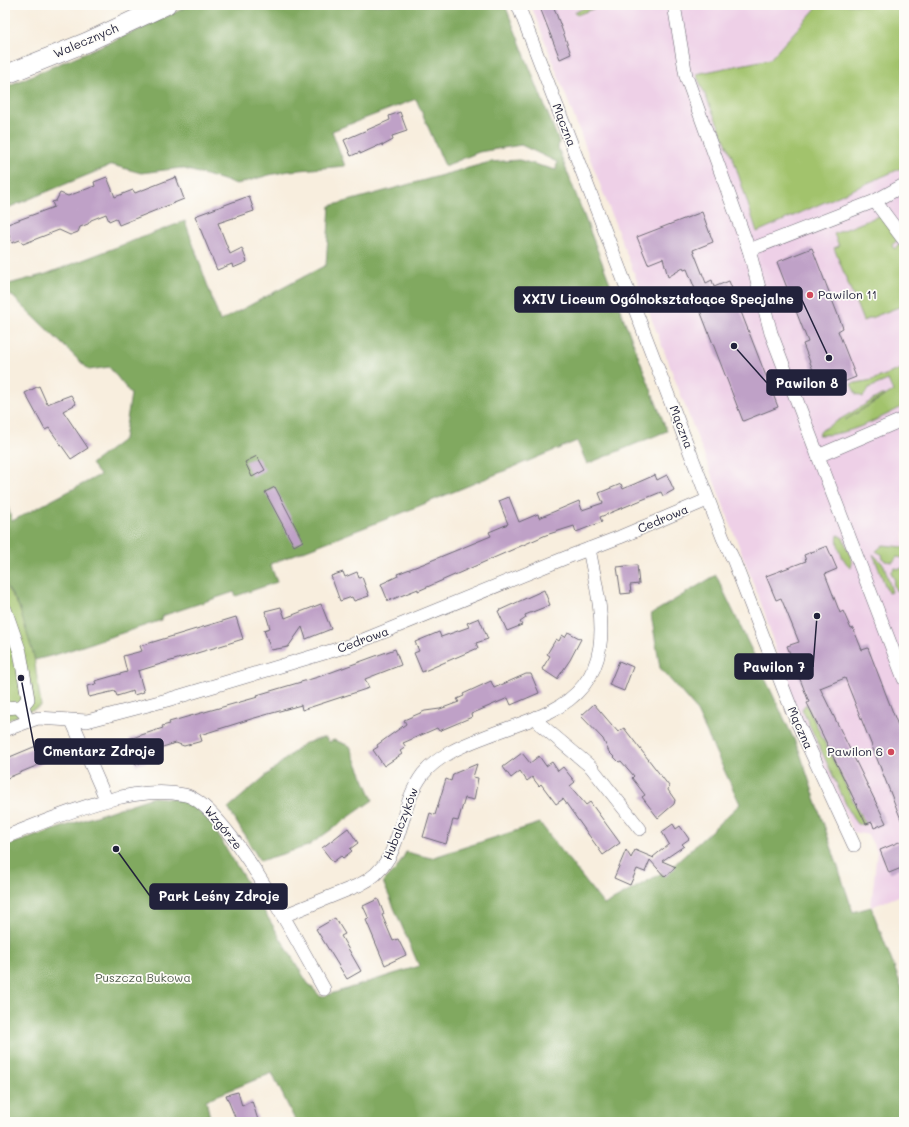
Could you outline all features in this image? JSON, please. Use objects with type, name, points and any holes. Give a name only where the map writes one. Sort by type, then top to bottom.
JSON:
[{"type":"street","name":"Walecznych","points":[[5,75],[86,42],[166,5]]},
{"type":"street","name":"Mączna","points":[[518,5],[692,457],[707,500],[733,559],[793,713],[854,845]]},
{"type":"street","points":[[674,5],[686,76],[749,250],[771,334],[904,679]]},
{"type":"street","points":[[749,250],[874,201],[904,185]]},
{"type":"street","points":[[874,201],[904,240]]},
{"type":"street","points":[[818,456],[904,419]]},
{"type":"street","name":"Cedrowa","points":[[5,730],[26,718],[87,721],[167,700],[351,646],[707,500]]},
{"type":"street","name":"Hubalczyków","points":[[283,916],[360,885],[370,880],[380,872],[388,862],[393,851],[409,798],[424,773],[436,762],[456,749],[550,712],[575,694],[586,682],[595,665],[600,648],[602,631],[600,609],[589,549]]},
{"type":"street","points":[[5,609],[20,652],[28,699],[23,705],[26,718]]},
{"type":"street","points":[[5,708],[18,707],[26,718]]},
{"type":"street","points":[[537,717],[541,725],[591,767],[640,829]]},
{"type":"street","points":[[72,721],[106,799]]},
{"type":"street","name":"Wzgórze","points":[[5,837],[106,799],[138,794],[164,794],[185,795],[200,802],[229,832],[283,916],[324,989]]},
{"type":"shaded area","points":[[531,5],[904,5],[904,894],[871,907],[877,851],[868,835],[853,832],[788,692],[764,611]]},
{"type":"green space","points":[[190,5],[505,5],[559,142],[558,148],[667,431],[587,464],[577,441],[402,513],[270,564],[277,582],[236,596],[234,592],[162,616],[162,620],[35,660],[19,607],[5,583],[5,497],[12,521],[100,475],[91,464],[124,439],[131,394],[109,367],[89,370],[5,289],[5,285],[46,274],[185,221],[220,321],[326,265],[330,206],[490,162],[519,160],[556,170],[557,162],[521,145],[479,152],[445,166],[416,99],[332,131],[345,166],[289,171],[237,184],[181,168],[141,173],[112,165],[5,209],[5,87],[145,27]]},
{"type":"green space","points":[[592,5],[603,5],[577,15],[575,12]]},
{"type":"green space","points":[[819,5],[904,5],[904,167],[757,232],[734,161],[696,74],[770,59]]},
{"type":"green space","points":[[881,215],[899,239],[892,245],[894,249],[902,242],[904,245],[904,305],[863,321],[834,248],[839,246],[834,234]]},
{"type":"green space","points":[[904,368],[904,406],[852,430],[829,435],[818,435],[822,430],[881,395],[885,395],[845,420],[893,391],[888,380],[869,388],[863,397],[856,394],[851,384],[872,380]]},
{"type":"green space","points":[[838,535],[843,538],[852,560],[851,568],[845,562],[840,553],[837,539]]},
{"type":"green space","points":[[883,545],[904,547],[904,562],[903,558],[897,557],[893,562],[885,561],[882,557],[883,555],[876,551]]},
{"type":"green space","points":[[873,554],[884,565],[892,592],[888,593]]},
{"type":"green space","points":[[904,565],[904,585],[896,591],[893,582],[895,581],[891,572],[895,568],[901,569]]},
{"type":"green space","name":"Puszcza Bukowa","points":[[716,575],[799,750],[853,912],[871,907],[904,993],[904,1122],[296,1122],[272,1073],[206,1100],[211,1122],[5,1122],[5,846],[153,797],[187,800],[209,820],[307,982],[321,997],[419,966],[383,882],[397,868],[406,852],[431,858],[540,823],[604,905],[671,868],[740,804],[695,708],[660,668],[651,614]]},
{"type":"green space","points":[[5,583],[19,607],[33,650],[41,706],[5,721]]},
{"type":"green space","points":[[806,704],[865,825],[857,824],[852,817],[802,709]]},
{"type":"green space","points":[[325,737],[329,742],[334,740],[350,746],[373,800],[308,846],[260,861],[228,808],[303,744]]},
{"type":"building","points":[[539,5],[553,5],[571,54],[560,59]]},
{"type":"building","points":[[400,112],[407,131],[392,136],[393,140],[382,146],[382,144],[360,154],[360,152],[351,156],[344,140],[390,120],[389,116]]},
{"type":"building","points":[[107,177],[115,197],[133,190],[135,193],[176,177],[184,199],[119,225],[116,218],[109,221],[106,214],[91,220],[88,224],[80,227],[78,232],[70,235],[59,230],[23,244],[20,240],[12,243],[5,225],[54,207],[52,202],[56,201],[60,193],[68,196],[95,186],[94,182]]},
{"type":"building","points":[[249,196],[254,211],[218,223],[230,254],[242,248],[247,262],[233,268],[232,264],[217,270],[195,216]]},
{"type":"building","points":[[702,212],[713,242],[693,250],[706,283],[712,280],[714,287],[729,281],[778,407],[743,421],[694,295],[697,294],[687,269],[684,270],[683,268],[668,277],[663,258],[648,264],[637,237]]},
{"type":"building","name":"Pawilon 11","points":[[812,248],[843,328],[838,331],[856,377],[821,391],[803,344],[808,342],[777,262]]},
{"type":"building","points":[[39,386],[47,404],[71,395],[76,404],[63,411],[88,448],[71,459],[49,428],[45,430],[25,393]]},
{"type":"building","points":[[257,456],[265,470],[252,477],[245,462]]},
{"type":"building","points":[[655,475],[657,480],[667,475],[674,490],[663,496],[661,492],[600,517],[602,522],[576,532],[574,526],[546,535],[418,591],[418,589],[388,601],[381,584],[398,576],[397,574],[491,536],[489,532],[508,524],[499,501],[509,497],[519,522],[538,514],[539,518],[579,501],[582,510],[603,503],[599,493],[621,484],[623,489]]},
{"type":"building","points":[[275,487],[303,541],[294,546],[265,492]]},
{"type":"building","points":[[827,546],[837,569],[825,574],[840,613],[843,611],[851,629],[853,628],[862,650],[868,648],[904,741],[904,827],[845,678],[820,688],[886,823],[874,828],[872,822],[866,824],[807,703],[809,702],[787,646],[799,642],[781,598],[776,600],[766,576],[806,561],[804,555]]},
{"type":"building","points":[[637,565],[639,584],[630,585],[631,593],[621,594],[617,567]]},
{"type":"building","points":[[343,572],[345,577],[357,572],[359,578],[362,577],[369,596],[354,601],[352,597],[340,601],[331,576]]},
{"type":"building","points":[[544,590],[550,605],[525,615],[526,618],[520,622],[522,625],[507,631],[498,611]]},
{"type":"building","points":[[321,604],[331,629],[306,639],[302,627],[288,647],[271,650],[264,630],[270,628],[265,611],[281,607],[285,618]]},
{"type":"building","points":[[236,617],[243,639],[138,671],[144,692],[134,695],[133,691],[117,696],[115,691],[89,697],[87,686],[96,684],[95,681],[127,672],[123,656],[142,651],[140,646]]},
{"type":"building","points":[[479,618],[488,639],[476,643],[478,648],[422,672],[414,653],[419,651],[415,642],[439,632],[441,637],[469,627],[467,623]]},
{"type":"building","points":[[568,632],[581,639],[570,660],[557,679],[542,669],[550,656],[547,654],[556,639],[559,641],[562,635],[565,637]]},
{"type":"building","points":[[395,649],[401,665],[365,679],[369,688],[302,710],[301,705],[200,735],[202,741],[184,746],[176,743],[159,748],[161,757],[136,765],[133,754],[131,755],[128,746],[131,744],[129,739],[163,728],[162,726],[170,724],[169,722],[258,697],[257,695],[318,677]]},
{"type":"building","points":[[619,661],[633,667],[624,691],[609,685]]},
{"type":"building","points":[[526,674],[531,674],[539,693],[511,705],[508,698],[471,714],[472,717],[439,731],[437,728],[403,743],[406,747],[400,751],[402,754],[384,766],[373,750],[378,747],[377,745],[406,724],[404,720],[425,711],[440,709],[459,702],[457,699],[464,696],[463,694],[491,681],[494,688]]},
{"type":"building","points":[[594,704],[618,732],[624,728],[669,786],[668,790],[675,800],[674,804],[658,818],[642,797],[645,795],[632,778],[634,776],[621,761],[619,762],[609,752],[603,739],[581,716]]},
{"type":"building","points":[[48,741],[55,758],[5,779],[5,759]]},
{"type":"building","points":[[522,753],[530,763],[539,756],[546,766],[552,762],[558,771],[563,767],[575,782],[570,786],[586,805],[590,802],[620,843],[603,855],[563,799],[556,804],[541,784],[539,786],[532,777],[527,781],[520,771],[511,778],[503,767]]},
{"type":"building","points":[[477,764],[473,777],[478,778],[474,800],[465,798],[458,821],[453,820],[446,844],[423,837],[430,813],[435,815],[446,779],[451,781],[453,774]]},
{"type":"building","points":[[673,824],[676,829],[680,826],[689,839],[682,844],[684,846],[662,861],[676,867],[665,877],[650,860],[645,872],[637,869],[630,885],[614,878],[626,850],[631,858],[635,850],[654,858],[653,857],[669,844],[662,832]]},
{"type":"building","points":[[348,828],[358,843],[350,849],[352,851],[343,858],[341,856],[333,862],[322,848]]},
{"type":"building","points":[[904,840],[904,867],[889,873],[880,850]]},
{"type":"building","points":[[378,899],[384,914],[382,915],[393,941],[398,939],[406,955],[385,965],[366,920],[369,919],[363,906]]},
{"type":"building","points":[[335,918],[345,934],[341,936],[361,971],[347,979],[316,929]]},
{"type":"building","points":[[238,1092],[242,1106],[252,1101],[258,1120],[251,1122],[237,1122],[226,1095]]},
{"type":"place","name":"Pawilon 11","points":[[810,295]]},
{"type":"place","name":"Pawilon 8","points":[[734,346]]},
{"type":"place","name":"XXIV Liceum Ogólnokształcące Specjalne","points":[[829,358]]},
{"type":"place","name":"Pawilon 7","points":[[817,616]]},
{"type":"place","name":"Cmentarz Zdroje","points":[[21,678]]},
{"type":"place","name":"Pawilon 6","points":[[891,752]]},
{"type":"place","name":"Park Leśny Zdroje","points":[[116,849]]}]
